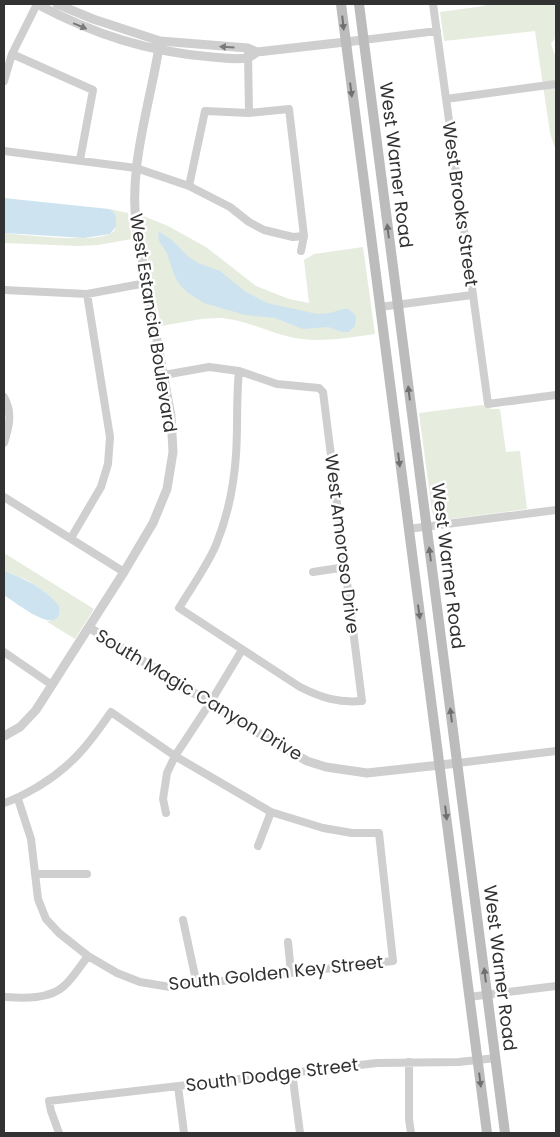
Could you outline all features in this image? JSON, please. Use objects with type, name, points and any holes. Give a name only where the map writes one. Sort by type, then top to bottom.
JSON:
[{"type":"main road","name":"West Warner Road","points":[[341,4],[487,1133]]},
{"type":"main road","name":"West Warner Road","points":[[359,4],[506,1133]]},
{"type":"street","points":[[4,81],[12,54],[36,4],[82,27],[159,50],[190,56],[248,58]]},
{"type":"street","points":[[57,4],[93,19],[160,41],[252,50],[345,42],[437,31]]},
{"type":"street","name":"West Brooks Street","points":[[434,4],[488,404],[556,395]]},
{"type":"street","name":"West Estancia Boulevard","points":[[4,736],[20,727],[36,710],[124,572],[153,523],[167,490],[173,452],[173,433],[135,220],[134,200],[136,168],[160,41]]},
{"type":"street","points":[[249,113],[248,58],[252,50]]},
{"type":"street","points":[[12,54],[93,90],[80,160]]},
{"type":"street","points":[[446,99],[556,84]]},
{"type":"street","points":[[189,186],[205,111],[249,113],[289,109],[304,236],[301,251]]},
{"type":"street","points":[[4,151],[136,168],[189,186],[230,207],[249,222],[264,230],[293,237],[304,236]]},
{"type":"street","points":[[4,290],[87,294],[146,284]]},
{"type":"street","points":[[72,538],[101,488],[108,464],[110,437],[87,294]]},
{"type":"street","points":[[380,307],[472,295]]},
{"type":"street","points":[[164,375],[209,366],[239,371],[236,455],[225,515],[216,545],[179,608],[242,650],[175,756],[167,773],[163,799],[166,813]]},
{"type":"street","name":"West Amoroso Drive","points":[[239,371],[277,384],[319,388],[323,392],[362,701],[346,702],[315,694],[300,687],[242,650]]},
{"type":"street","points":[[4,397],[9,406],[9,425],[4,444]]},
{"type":"street","points":[[4,497],[124,572]]},
{"type":"street","points":[[408,529],[556,510]]},
{"type":"street","points":[[312,572],[346,567]]},
{"type":"street","name":"South Magic Canyon Drive","points":[[90,628],[291,753],[307,761],[326,767],[367,773],[458,763]]},
{"type":"street","points":[[4,652],[52,685]]},
{"type":"street","points":[[4,803],[18,799],[51,779],[69,765],[88,744],[111,712],[175,756],[272,812],[258,846]]},
{"type":"street","points":[[458,763],[556,751]]},
{"type":"street","name":"South Golden Key Street","points":[[18,799],[32,839],[38,899],[46,919],[59,933],[88,956],[117,973],[140,982],[170,987],[393,961],[379,833],[352,833],[323,828],[272,812]]},
{"type":"street","points":[[35,874],[87,874]]},
{"type":"street","points":[[183,920],[197,985]]},
{"type":"street","points":[[288,942],[291,973]]},
{"type":"street","points":[[4,997],[42,997],[63,987],[88,956]]},
{"type":"street","points":[[469,997],[556,986]]},
{"type":"street","name":"South Dodge Street","points":[[59,1133],[49,1101],[377,1063],[434,1063],[496,1058]]},
{"type":"street","points":[[409,1062],[409,1119],[412,1133]]},
{"type":"street","points":[[292,1072],[300,1133]]},
{"type":"street","points":[[178,1086],[184,1133]]},
{"type":"shaded area","points":[[488,4],[555,4],[556,37],[551,44],[556,58],[556,151],[550,133],[535,31],[444,41],[440,12]]},
{"type":"shaded area","points":[[109,209],[128,213],[132,239],[98,245],[78,246],[4,243],[4,233],[61,238],[105,236],[114,231],[116,226],[115,214]]},
{"type":"shaded area","points":[[141,215],[168,226],[206,247],[256,286],[289,299],[309,303],[304,260],[314,254],[363,247],[375,334],[308,340],[219,318],[161,326],[143,236]]},
{"type":"shaded area","points":[[482,405],[491,409],[500,409],[506,452],[520,451],[527,509],[439,519],[432,511],[419,413]]},
{"type":"shaded area","points":[[4,553],[94,609],[75,639],[46,621],[51,621],[49,595],[27,580],[4,571]]},
{"type":"water","points":[[4,198],[109,209],[115,215],[116,227],[110,234],[84,238],[4,233]]},
{"type":"water","points":[[160,232],[198,263],[220,271],[246,292],[267,303],[317,314],[349,309],[356,316],[355,326],[349,332],[342,332],[328,327],[303,329],[275,318],[245,315],[204,303],[188,293],[179,284],[167,253],[159,241],[158,233]]},
{"type":"water","points":[[4,571],[27,581],[47,594],[59,606],[58,616],[54,620],[46,620],[27,611],[4,595]]}]
